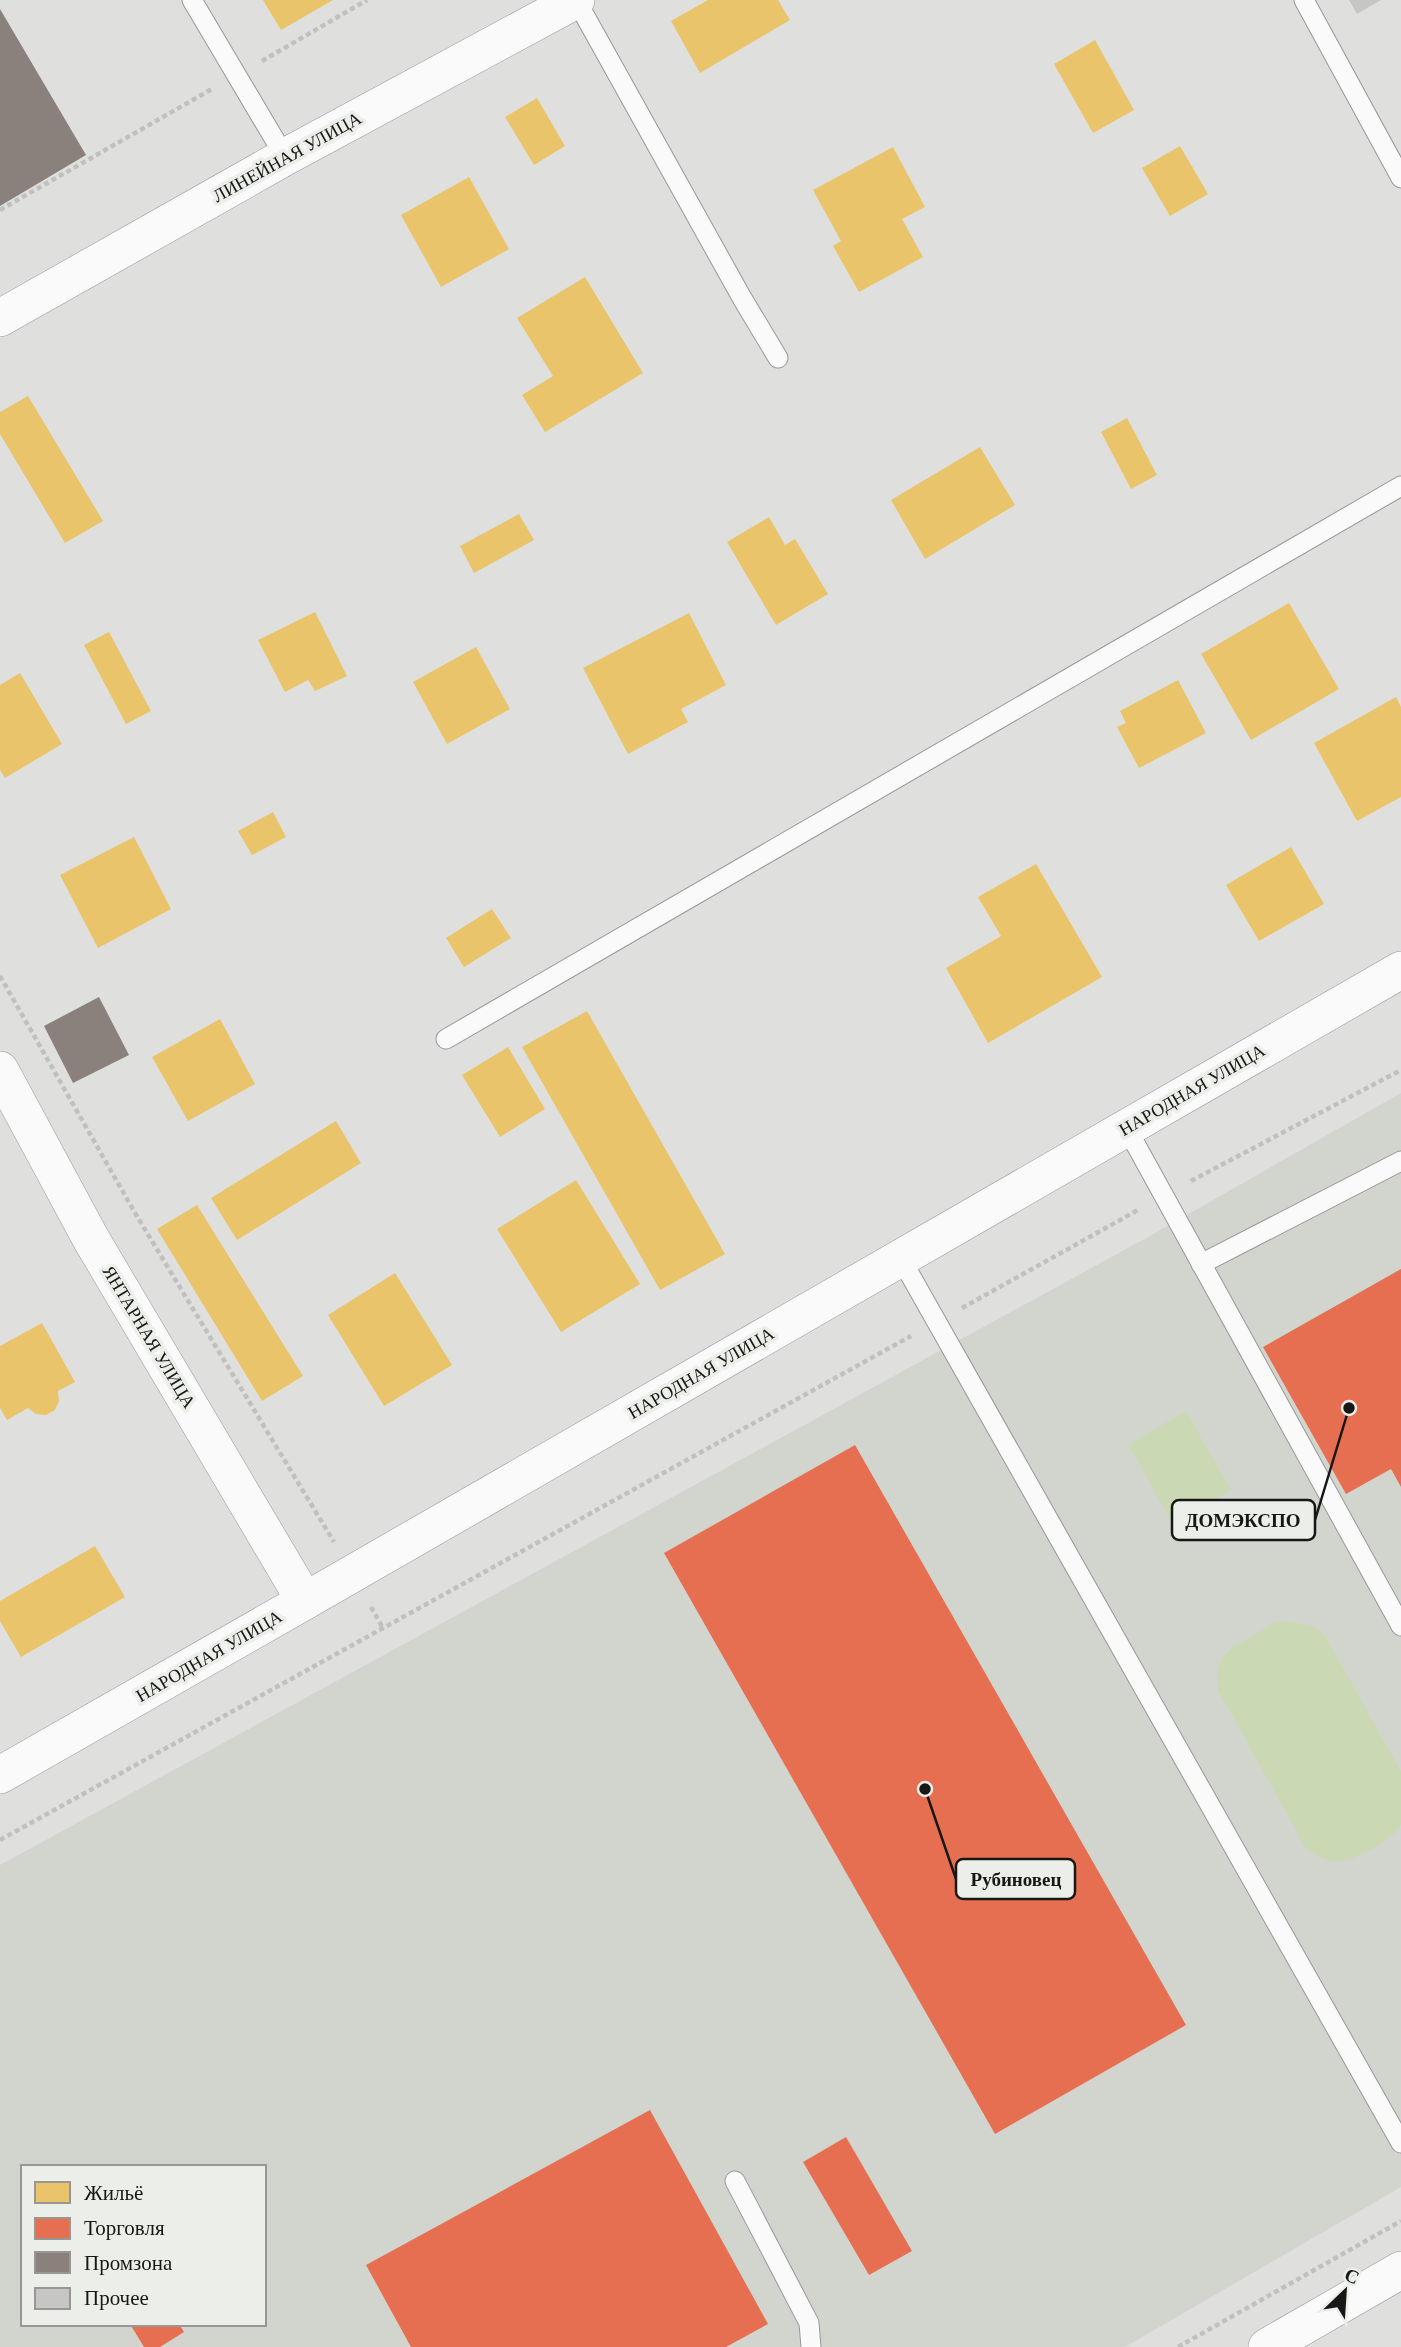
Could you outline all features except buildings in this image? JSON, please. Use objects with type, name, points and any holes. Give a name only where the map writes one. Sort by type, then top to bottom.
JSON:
[{"type":"street","name":"ЛИНЕЙНАЯ УЛИЦА","points":[[0,318],[285,157],[576,0]]},
{"type":"street","name":"НАРОДНАЯ УЛИЦА","points":[[0,1775],[1401,970]]},
{"type":"street","name":"ЯНТАРНАЯ УЛИЦА","points":[[0,1070],[91,1239],[305,1601]]},
{"type":"street","points":[[1267,2347],[1401,2270]]},
{"type":"lane","points":[[192,0],[285,157]]},
{"type":"lane","points":[[576,0],[778,358]]},
{"type":"lane","points":[[1304,0],[1401,178]]},
{"type":"lane","points":[[446,1039],[1401,486]]},
{"type":"lane","points":[[1126,1127],[1401,1626]]},
{"type":"lane","points":[[1201,1264],[1401,1161]]},
{"type":"lane","points":[[900,1258],[1401,2143]]},
{"type":"lane","points":[[734,2181],[808,2323],[811,2347]]},
{"type":"path","points":[[0,210],[367,0]]},
{"type":"path","points":[[0,976],[135,1213],[383,1628]]},
{"type":"path","points":[[0,1840],[936,1321],[1401,1070]]},
{"type":"path","points":[[1178,2347],[1401,2221]]},
{"type":"shaded area","points":[[1401,1093],[1401,2187],[1125,2347],[0,2347],[0,1865],[1148,1237]]},
{"type":"green space","points":[[1186,1411],[1231,1490],[1173,1524],[1128,1445]]},
{"type":"green space","points":[[1290,1621],[1315,1627],[1326,1637],[1401,1771],[1401,1825],[1382,1843],[1347,1860],[1326,1860],[1305,1847],[1218,1690],[1217,1672],[1222,1658],[1231,1648],[1275,1622]]},
{"type":"place","name":"ДОМЭКСПО","points":[[1349,1408]]},
{"type":"place","name":"Рубиновец","points":[[925,1789]]}]
